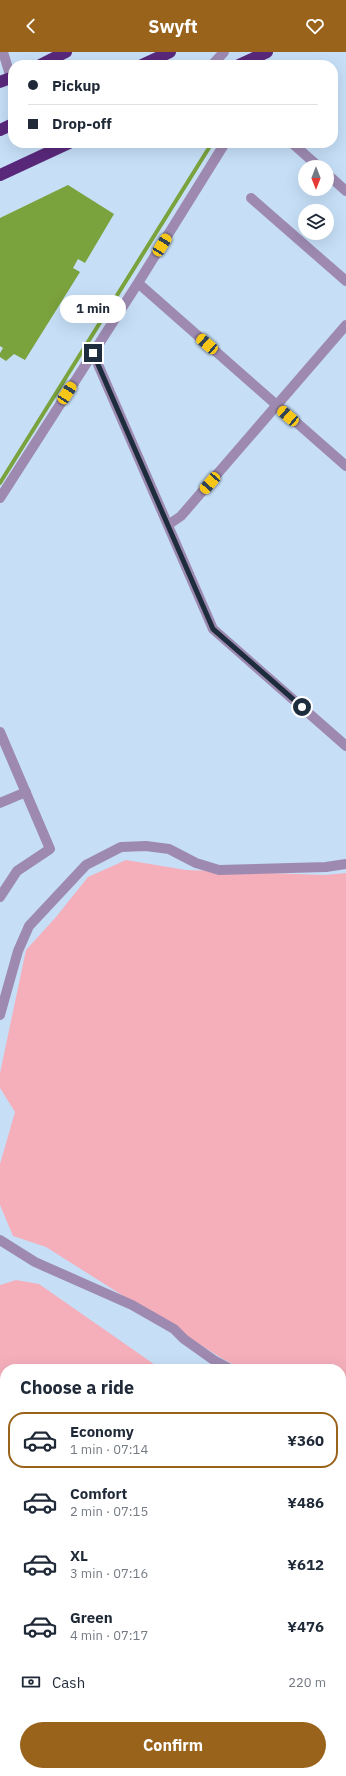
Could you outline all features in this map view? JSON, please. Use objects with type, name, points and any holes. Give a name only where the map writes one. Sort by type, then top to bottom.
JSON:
[{"type":"highway","points":[[50,60],[66,52]]},
{"type":"highway","points":[[153,60],[170,52]]},
{"type":"highway","points":[[250,60],[267,52]]},
{"type":"highway","points":[[0,175],[58,148]]},
{"type":"street","points":[[3,52],[8,79]]},
{"type":"street","points":[[217,60],[224,52]]},
{"type":"street","points":[[0,498],[138,283],[222,148]]},
{"type":"street","points":[[298,148],[311,160]]},
{"type":"street","points":[[334,180],[346,190]]},
{"type":"street","points":[[251,198],[346,281]]},
{"type":"street","points":[[138,283],[346,466]]},
{"type":"street","points":[[168,525],[181,516],[346,325]]},
{"type":"street","points":[[93,353],[213,629],[346,746]]},
{"type":"street","points":[[0,732],[50,849],[17,872],[0,896]]},
{"type":"street","points":[[0,803],[26,792]]},
{"type":"street","points":[[0,1015],[18,951],[29,926],[86,865],[121,847],[146,846],[170,849],[196,863],[218,870],[326,867],[346,864]]},
{"type":"street","points":[[0,1240],[35,1262],[132,1305],[174,1329],[184,1339],[221,1364]]},
{"type":"shaded area","points":[[68,185],[114,214],[85,263],[78,259],[73,268],[80,272],[25,360],[14,354],[6,361],[0,357],[0,353],[3,348],[0,346],[0,218]]},
{"type":"shaded area","points":[[126,860],[186,870],[325,875],[346,873],[346,1364],[232,1364],[46,1247],[13,1236],[0,1205],[0,1164],[15,1112],[0,1088],[0,1073],[26,950],[56,917],[88,877]]},
{"type":"shaded area","points":[[16,1280],[39,1284],[154,1364],[0,1364],[0,1285]]},
{"type":"waterway","points":[[0,483],[209,148]]},
{"type":"route","points":[[93,353],[213,629],[302,707]]}]
